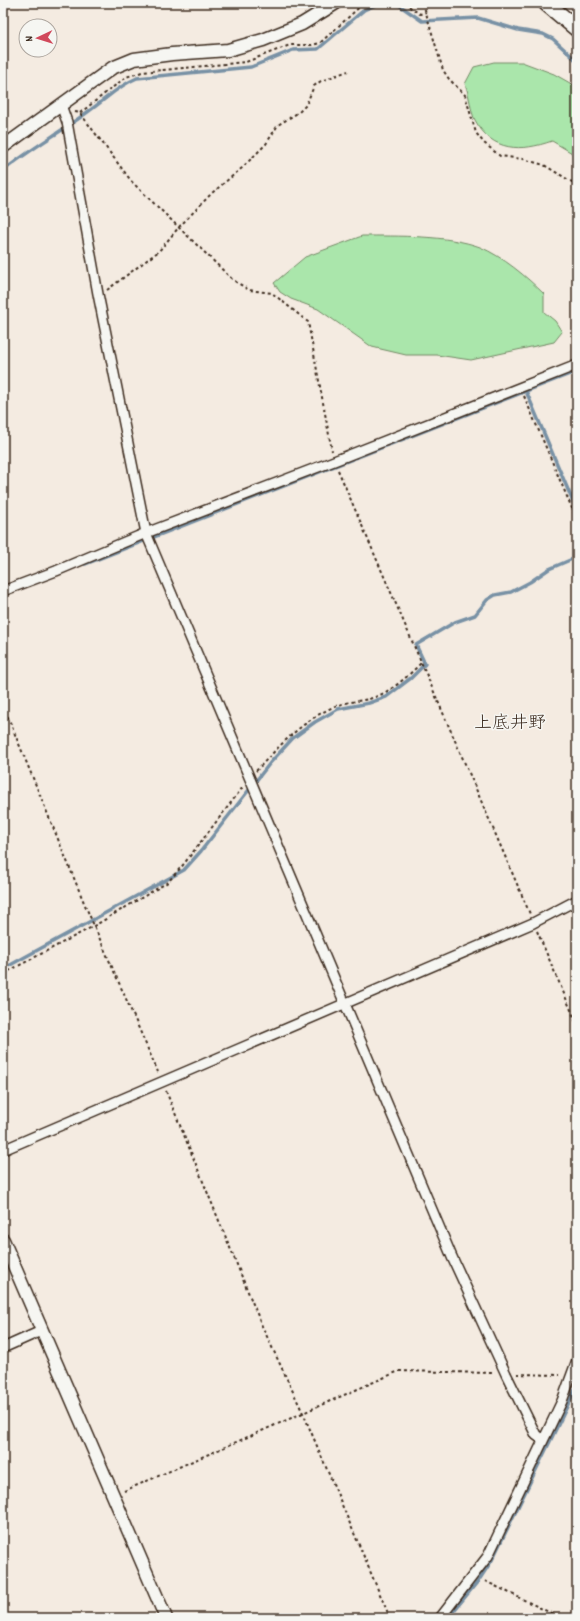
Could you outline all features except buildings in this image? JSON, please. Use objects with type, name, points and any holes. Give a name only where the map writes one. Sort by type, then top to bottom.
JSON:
[{"type":"main road","points":[[546,3],[577,29]]},
{"type":"street","points":[[3,147],[62,108],[112,68],[134,59],[172,54],[228,50],[249,44],[302,24],[336,3]]},
{"type":"street","points":[[62,108],[68,122],[98,294],[146,533],[452,1257],[536,1435],[543,1440]]},
{"type":"street","points":[[3,591],[56,572],[146,533],[334,461],[577,364]]},
{"type":"street","points":[[3,1150],[534,923],[577,900]]},
{"type":"street","points":[[3,1240],[166,1618]]},
{"type":"street","points":[[3,1348],[41,1331]]},
{"type":"street","points":[[440,1618],[488,1556],[543,1440],[577,1360]]},
{"type":"path","points":[[404,3],[420,14],[426,12]]},
{"type":"path","points":[[423,3],[443,70],[449,79],[465,95],[470,117],[476,133],[484,143],[500,156],[523,159],[544,165],[577,185]]},
{"type":"path","points":[[98,294],[105,292],[160,250],[179,227],[212,193],[242,168],[261,149],[278,125],[299,112],[306,105],[314,86],[321,81],[348,71]]},
{"type":"path","points":[[62,108],[80,113],[132,182],[233,280],[249,290],[272,293],[308,322],[334,461],[577,1024]]},
{"type":"path","points":[[520,387],[577,520]]},
{"type":"path","points":[[3,974],[94,926],[168,882],[183,865],[249,779],[288,737],[312,718],[335,706],[374,698],[392,688],[421,663]]},
{"type":"path","points":[[3,705],[94,926],[162,1081],[262,1326],[303,1413],[390,1618]]},
{"type":"path","points":[[114,1496],[399,1372],[571,1376]]},
{"type":"path","points":[[485,1582],[561,1618]]},
{"type":"green space","points":[[494,62],[522,62],[554,74],[577,87],[577,166],[572,153],[552,141],[529,147],[508,147],[499,144],[482,131],[473,116],[465,84],[474,67]]},
{"type":"green space","points":[[362,236],[438,238],[480,247],[497,256],[514,268],[544,294],[544,312],[555,321],[562,332],[554,342],[471,360],[437,355],[406,355],[372,347],[318,309],[291,299],[280,292],[274,283],[305,257]]},
{"type":"waterway","points":[[380,3],[399,5],[422,21],[478,18],[518,30],[543,34],[553,39],[577,61]]},
{"type":"waterway","points":[[3,171],[130,81],[137,78],[251,67],[293,50],[318,49],[364,10],[380,3]]},
{"type":"waterway","points":[[85,564],[577,371]]},
{"type":"waterway","points":[[526,391],[577,511]]},
{"type":"waterway","points":[[3,969],[184,870],[201,851],[270,763],[293,738],[315,722],[338,709],[369,703],[386,697],[411,678],[425,664],[416,645],[455,622],[475,615],[487,600],[495,595],[511,592],[530,582],[549,569],[577,557]]},
{"type":"waterway","points":[[448,1618],[479,1580],[492,1560],[577,1386]]},
{"type":"district","name":"上底井野","points":[[510,722]]}]
